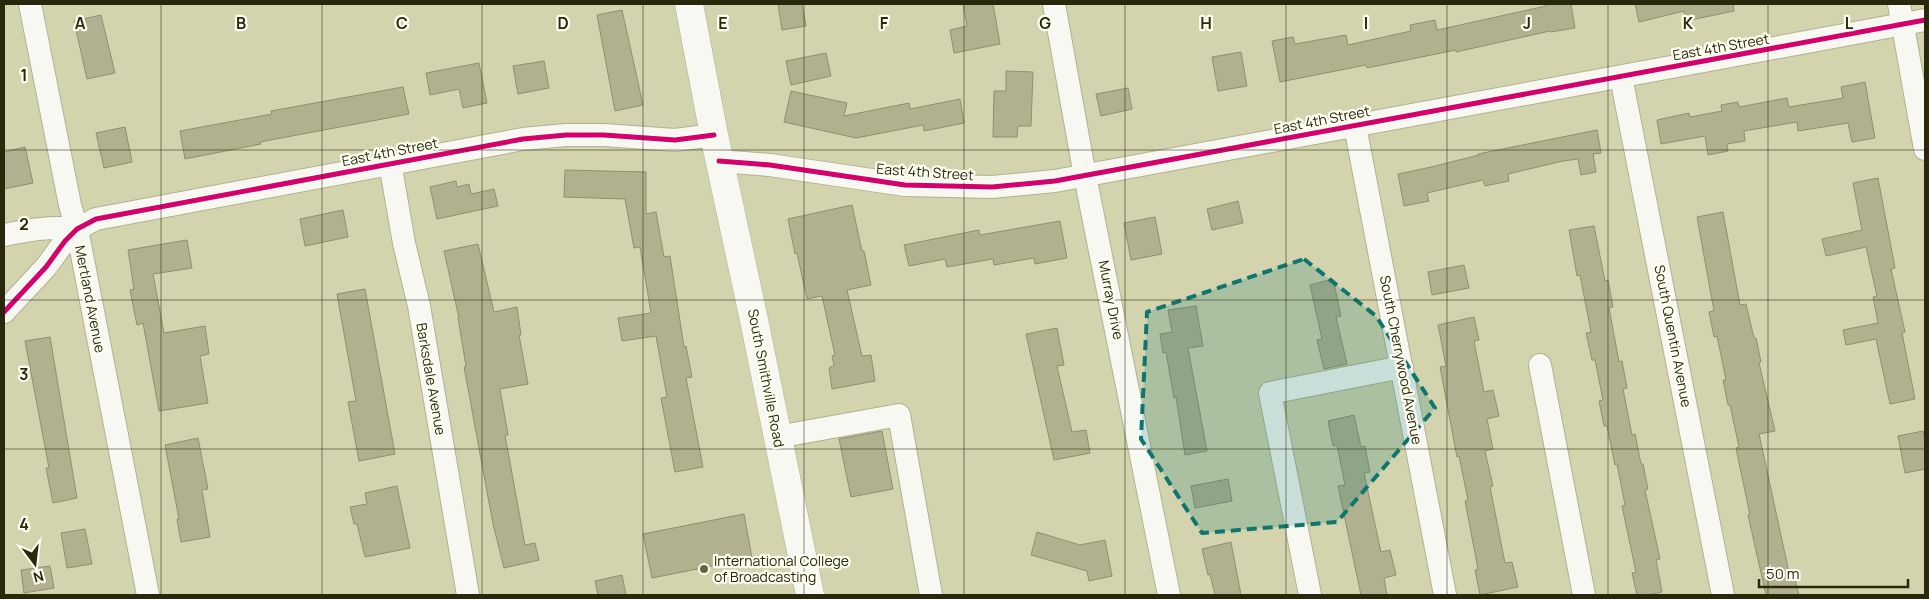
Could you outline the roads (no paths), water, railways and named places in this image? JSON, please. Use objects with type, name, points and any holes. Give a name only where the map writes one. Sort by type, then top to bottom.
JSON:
[{"type":"main road","name":"South Smithville Road","points":[[689,4],[810,595]]},
{"type":"street","name":"Mertland Avenue","points":[[30,4],[70,205],[77,229],[148,595]]},
{"type":"street","name":"Murray Drive","points":[[1054,4],[1085,176],[1169,595]]},
{"type":"street","name":"East 4th Street","points":[[77,229],[96,219],[523,139],[566,135],[604,135],[675,140],[717,148],[770,165],[905,185],[960,188],[992,187],[1085,176],[1621,77],[1901,14],[1925,20]]},
{"type":"street","points":[[1901,14],[1925,149]]},
{"type":"street","name":"South Quentin Avenue","points":[[1621,77],[1722,595]]},
{"type":"street","name":"South Cherrywood Avenue","points":[[1355,126],[1446,595]]},
{"type":"street","name":"Barksdale Avenue","points":[[390,163],[404,243],[419,306],[468,595]]},
{"type":"street","points":[[4,235],[41,228],[77,229]]},
{"type":"street","points":[[4,312],[46,267],[65,241],[77,229]]},
{"type":"street","points":[[1540,365],[1584,595]]},
{"type":"street","points":[[1310,595],[1270,393],[1402,367]]},
{"type":"street","points":[[778,438],[899,415],[931,595]]},
{"type":"place","name":"International College of Broadcasting","points":[[704,569]]}]
